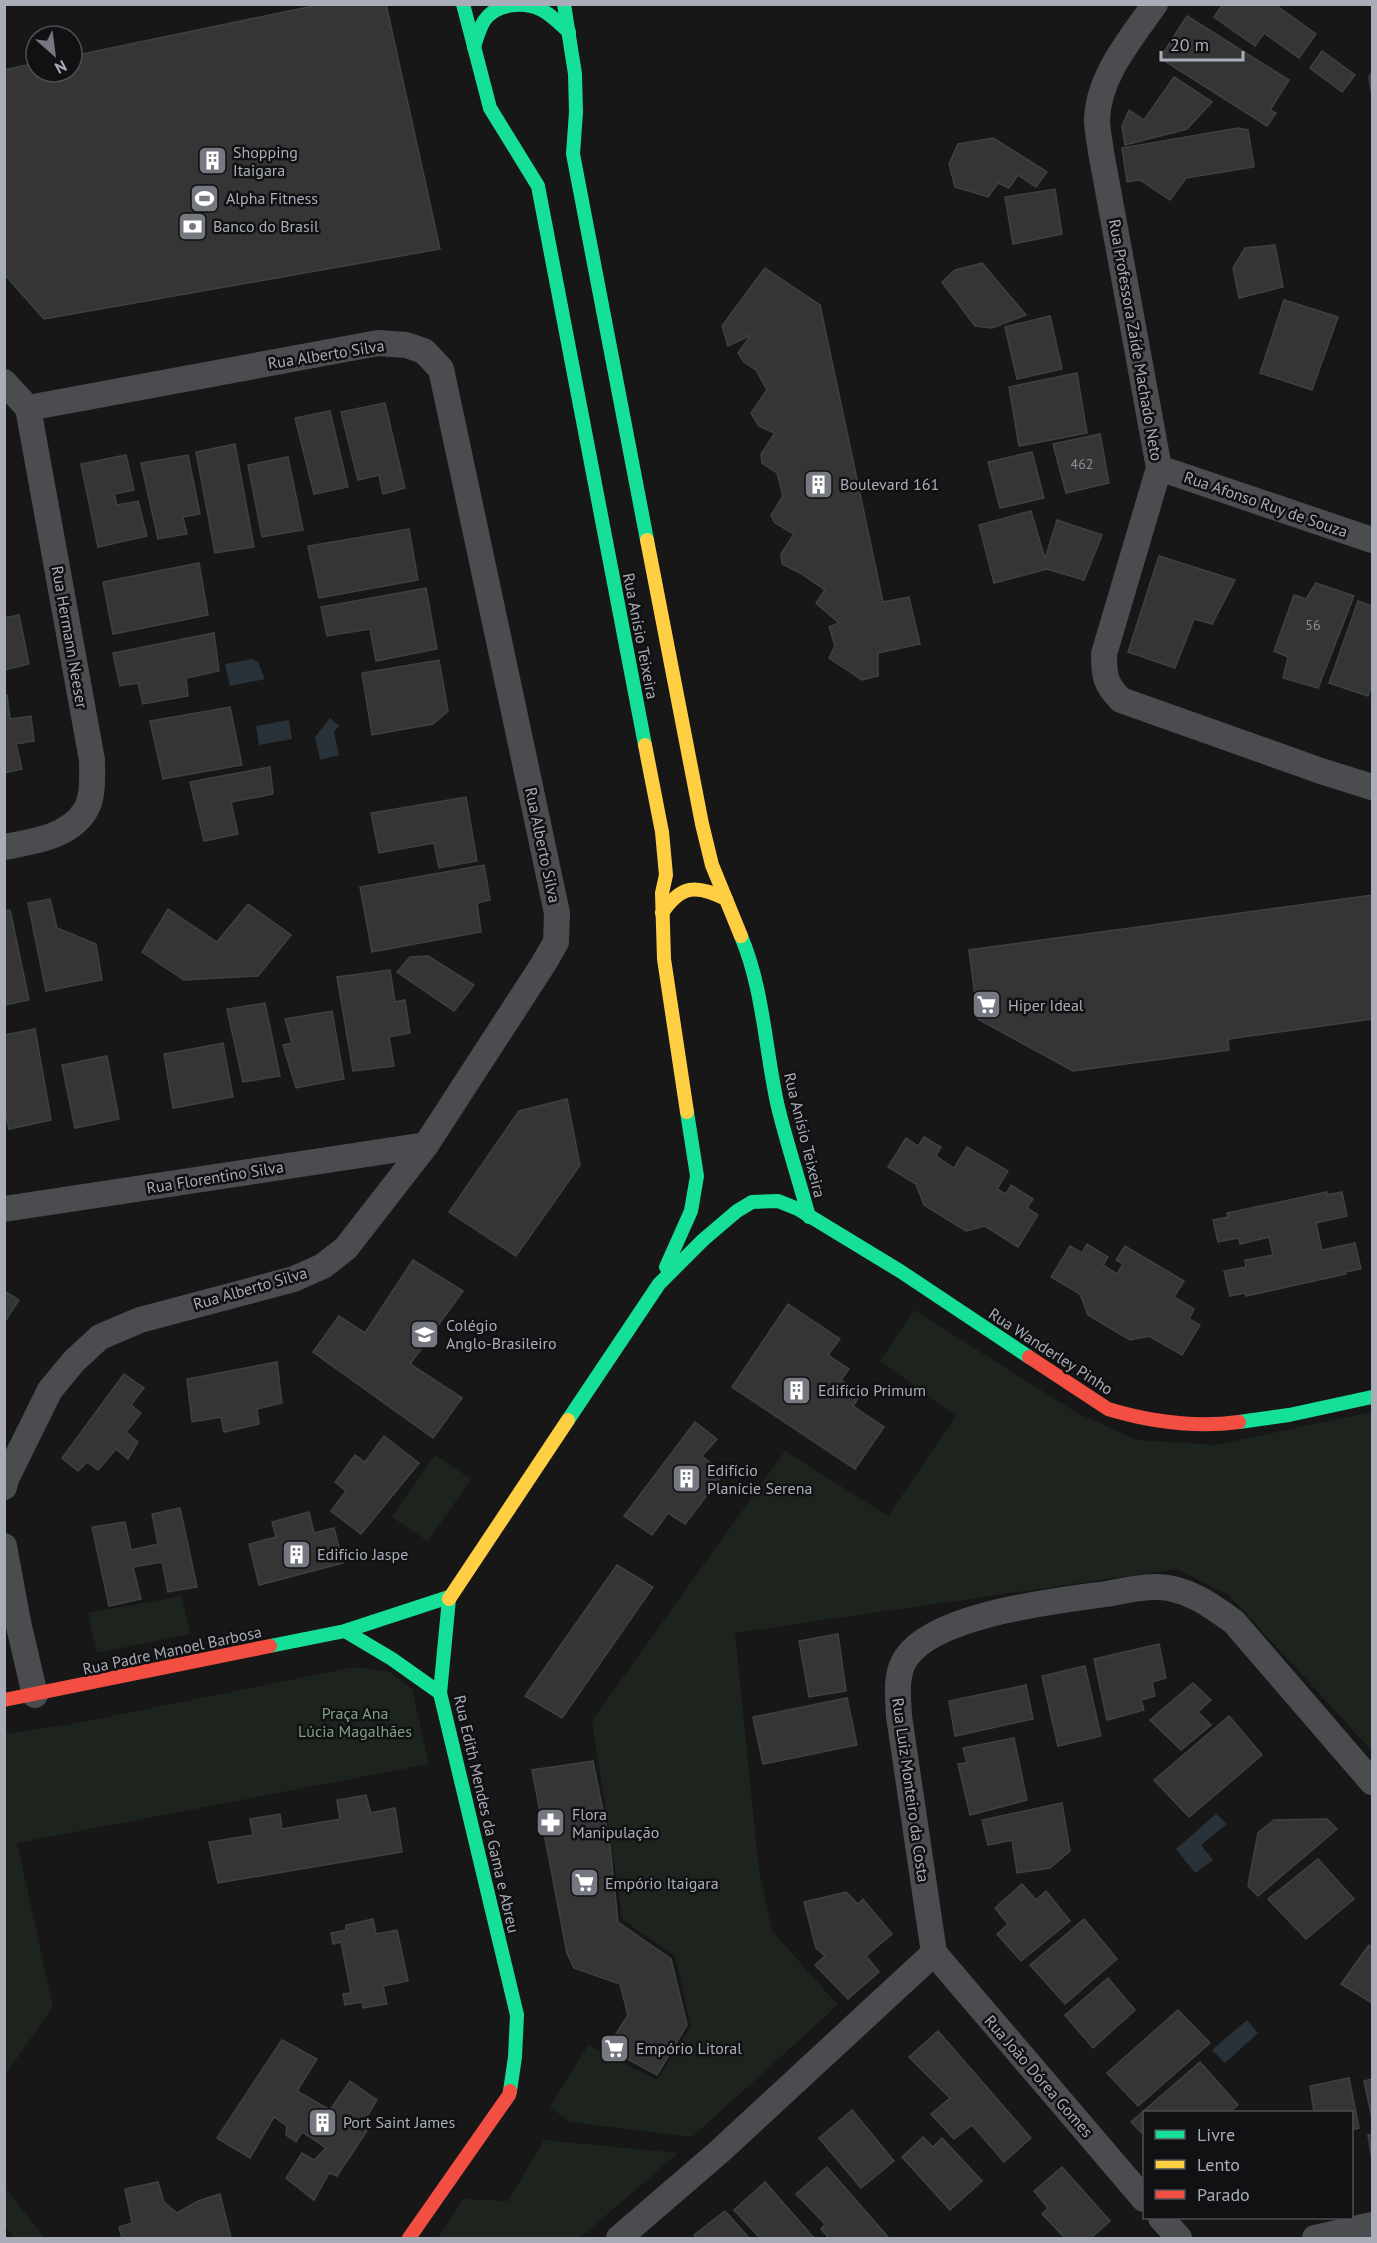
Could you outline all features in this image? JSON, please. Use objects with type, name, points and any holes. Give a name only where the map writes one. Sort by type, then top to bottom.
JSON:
[{"type":"street","name":"Rua Anísio Teixeira","points":[[463,4],[490,108],[538,186],[662,831],[666,875],[662,893],[664,959],[697,1176],[691,1211],[659,1284]]},
{"type":"street","name":"Rua Anísio Teixeira","points":[[564,4],[575,84],[573,154],[580,202],[702,824],[712,865],[749,956],[757,987],[778,1106],[789,1153],[809,1217]]},
{"type":"street","name":"Rua Professora Zaíde Machado Neto","points":[[1155,4],[1118,57],[1103,87],[1097,120],[1159,468],[1104,654],[1104,672],[1110,689],[1121,700],[1372,787]]},
{"type":"street","points":[[474,47],[485,21],[491,14],[503,7],[523,5],[538,9],[569,32]]},
{"type":"street","name":"Rua Alberto Silva","points":[[4,1487],[50,1390],[74,1361],[100,1338],[140,1320],[294,1279],[323,1266],[346,1248],[426,1145],[548,956],[556,942],[558,913],[441,369],[424,351],[405,345],[378,343],[28,408]]},
{"type":"street","points":[[4,382],[28,408]]},
{"type":"street","name":"Rua Hermann Neeser","points":[[4,847],[51,836],[70,826],[86,811],[92,780],[92,760],[28,408]]},
{"type":"street","name":"Rua Afonso Ruy de Souza","points":[[1159,468],[1372,540]]},
{"type":"street","points":[[662,913],[670,899],[683,891],[696,887],[726,899]]},
{"type":"street","name":"Rua Florentino Silva","points":[[4,1209],[426,1145]]},
{"type":"street","points":[[659,1284],[703,1240],[737,1211],[777,1182],[789,1153]]},
{"type":"street","points":[[697,1176],[710,1190]]},
{"type":"street","name":"Rua Wanderley Pinho","points":[[726,1200],[735,1203],[778,1201],[798,1209],[900,1271],[1108,1409],[1147,1420],[1187,1425],[1231,1425],[1372,1397]]},
{"type":"street","name":"Rua Edith Mendes da Gama e Abreu","points":[[408,2238],[509,2095],[515,2057],[517,2015],[440,1693],[449,1597],[659,1284]]},
{"type":"street","points":[[4,1546],[35,1695]]},
{"type":"street","name":"Rua Luiz Monteiro da Costa","points":[[934,1953],[899,1716],[898,1683],[906,1658],[930,1636],[971,1619],[1060,1600],[1156,1587],[1184,1591],[1209,1604],[1234,1622],[1372,1782]]},
{"type":"street","name":"Rua Padre Manoel Barbosa","points":[[4,1700],[345,1631],[449,1597]]},
{"type":"street","points":[[345,1631],[392,1659],[440,1693]]},
{"type":"street","points":[[619,2238],[720,2151],[934,1953]]},
{"type":"street","name":"Rua João Dórea Gomes","points":[[934,1953],[1143,2198]]},
{"type":"street","points":[[1163,2219],[1179,2238]]},
{"type":"street","points":[[1315,2238],[1372,2225]]},
{"type":"green space","points":[[914,1310],[1077,1413],[1137,1440],[1215,1445],[1372,1412],[1372,1751],[1229,1595],[1177,1569],[735,1633],[759,1870],[772,1931],[838,2005],[692,2137],[570,2122],[550,2107],[588,2045],[657,2080],[691,2026],[675,1956],[623,1920],[592,1721],[785,1451],[888,1516],[956,1416],[880,1361]]},
{"type":"green space","points":[[435,1455],[471,1479],[428,1541],[392,1517]]},
{"type":"green space","points":[[182,1596],[190,1634],[97,1653],[88,1613]]},
{"type":"green space","name":"Praça Ana Lúcia Magalhães","points":[[355,1667],[390,1672],[412,1689],[429,1764],[17,1843],[53,2007],[5,2075],[5,1734],[72,1724]]},
{"type":"green space","points":[[544,2140],[678,2153],[580,2238],[438,2238],[463,2199],[508,2201]]},
{"type":"green space","points":[[5,2188],[45,2238],[15,2238],[5,2226]]},
{"type":"shaded area","points":[[252,659],[258,662],[265,679],[230,686],[225,664]]},
{"type":"shaded area","points":[[330,718],[339,726],[334,732],[339,755],[320,760],[315,737]]},
{"type":"shaded area","points":[[289,720],[292,739],[259,745],[256,726]]},
{"type":"shaded area","points":[[1216,1814],[1227,1824],[1201,1845],[1213,1860],[1195,1873],[1176,1849]]},
{"type":"shaded area","points":[[1247,2020],[1258,2033],[1225,2063],[1212,2050]]},
{"type":"building","name":"Shopping Itaigara","points":[[323,4],[386,4],[440,249],[44,319],[4,274],[4,70],[24,66],[24,84],[84,84],[84,54]]},
{"type":"building","points":[[1223,4],[1274,4],[1316,34],[1299,58],[1264,33],[1255,46],[1214,17]]},
{"type":"building","points":[[1187,16],[1289,80],[1270,110],[1276,113],[1267,126],[1160,58]]},
{"type":"building","points":[[1322,51],[1355,75],[1342,92],[1310,68]]},
{"type":"building","points":[[1372,72],[1372,96],[1369,77]]},
{"type":"building","points":[[1174,77],[1212,102],[1187,129],[1125,145],[1122,126],[1129,110],[1144,120]]},
{"type":"building","points":[[1238,128],[1248,130],[1254,167],[1186,178],[1170,200],[1140,180],[1127,182],[1122,148]]},
{"type":"building","points":[[993,138],[1047,172],[1036,187],[1018,175],[1009,188],[998,183],[988,197],[955,187],[949,164],[958,144]]},
{"type":"building","points":[[1055,189],[1062,234],[1013,244],[1005,197]]},
{"type":"building","points":[[1275,245],[1283,287],[1239,298],[1233,268],[1245,248]]},
{"type":"building","points":[[982,263],[1026,315],[992,328],[975,326],[942,282],[955,270]]},
{"type":"building","name":"Boulevard 161","points":[[765,268],[820,305],[883,602],[909,597],[920,644],[878,653],[878,676],[862,680],[829,658],[835,646],[829,627],[839,623],[816,603],[825,590],[782,564],[781,554],[794,534],[775,523],[771,515],[783,496],[777,473],[762,463],[761,454],[775,433],[759,426],[751,413],[767,390],[756,370],[744,362],[738,353],[751,335],[728,346],[722,326]]},
{"type":"building","points":[[1284,300],[1338,317],[1312,390],[1260,373]]},
{"type":"building","points":[[1050,316],[1062,369],[1017,379],[1005,327]]},
{"type":"building","points":[[1077,373],[1087,433],[1019,446],[1009,387]]},
{"type":"building","points":[[385,403],[405,488],[383,494],[379,475],[358,480],[341,412]]},
{"type":"building","points":[[330,411],[348,487],[314,494],[295,418]]},
{"type":"building","points":[[1100,434],[1109,483],[1066,493],[1053,444]]},
{"type":"building","points":[[235,444],[254,547],[215,553],[196,452]]},
{"type":"building","points":[[1032,452],[1044,498],[1000,508],[988,462]]},
{"type":"building","points":[[126,455],[134,490],[114,494],[117,505],[138,501],[147,536],[98,547],[81,464]]},
{"type":"building","points":[[188,455],[200,514],[183,517],[187,534],[158,539],[141,463]]},
{"type":"building","points":[[288,457],[303,530],[262,537],[248,465]]},
{"type":"building","points":[[1031,511],[1045,559],[1057,520],[1102,535],[1084,580],[1047,569],[994,583],[979,525]]},
{"type":"building","points":[[409,529],[418,580],[319,598],[308,546]]},
{"type":"building","points":[[1159,556],[1235,580],[1212,624],[1194,619],[1175,668],[1128,652]]},
{"type":"building","points":[[199,563],[208,615],[113,634],[103,582]]},
{"type":"building","points":[[1316,583],[1354,596],[1318,688],[1283,678],[1288,657],[1274,651],[1294,595],[1306,599]]},
{"type":"building","points":[[426,588],[437,649],[376,661],[370,629],[327,636],[321,607]]},
{"type":"building","points":[[1358,601],[1372,606],[1372,684],[1368,696],[1329,683]]},
{"type":"building","points":[[19,615],[29,664],[4,670],[4,618]]},
{"type":"building","points":[[214,633],[219,671],[186,678],[188,696],[143,704],[138,683],[120,686],[113,653]]},
{"type":"building","points":[[439,660],[448,711],[433,724],[372,735],[362,673]]},
{"type":"building","points":[[4,695],[7,695],[10,719],[31,716],[34,741],[16,744],[22,769],[4,773]]},
{"type":"building","points":[[230,707],[242,765],[163,779],[150,721]]},
{"type":"building","points":[[270,767],[273,794],[231,802],[238,834],[204,841],[190,782]]},
{"type":"building","points":[[466,797],[477,861],[439,868],[434,843],[379,853],[371,813]]},
{"type":"building","points":[[484,865],[490,900],[477,903],[481,932],[372,952],[360,887]]},
{"type":"building","points":[[1372,895],[1372,1019],[1228,1039],[1229,1050],[1073,1071],[978,1019],[969,950]]},
{"type":"building","points":[[50,899],[57,928],[96,944],[102,980],[46,991],[28,903]]},
{"type":"building","points":[[248,904],[291,935],[258,976],[184,980],[142,952],[168,909],[217,942]]},
{"type":"building","points":[[10,910],[29,1000],[4,1005],[4,911]]},
{"type":"building","points":[[428,956],[474,985],[454,1011],[397,972],[410,957]]},
{"type":"building","points":[[390,970],[395,1002],[405,1000],[410,1033],[389,1037],[394,1066],[353,1071],[337,977]]},
{"type":"building","points":[[265,1003],[280,1076],[243,1082],[227,1009]]},
{"type":"building","points":[[332,1011],[344,1079],[296,1088],[283,1045],[292,1043],[285,1019]]},
{"type":"building","points":[[35,1029],[51,1120],[9,1129],[4,1106],[4,1035]]},
{"type":"building","points":[[223,1043],[233,1097],[173,1108],[164,1054]]},
{"type":"building","points":[[107,1056],[119,1119],[75,1128],[62,1065]]},
{"type":"building","points":[[567,1099],[580,1165],[516,1256],[449,1212],[519,1111]]},
{"type":"building","points":[[924,1137],[941,1147],[936,1156],[954,1168],[967,1147],[1008,1171],[997,1189],[1006,1194],[1011,1185],[1033,1199],[1027,1208],[1038,1215],[1018,1247],[985,1226],[966,1231],[924,1205],[916,1184],[888,1167],[906,1138],[918,1146]]},
{"type":"building","points":[[1327,1192],[1327,1195],[1342,1192],[1347,1216],[1316,1223],[1322,1250],[1355,1243],[1361,1269],[1246,1296],[1245,1293],[1230,1296],[1224,1271],[1246,1267],[1245,1260],[1273,1255],[1269,1237],[1240,1244],[1239,1238],[1218,1242],[1213,1220],[1228,1217],[1227,1213]]},
{"type":"building","points":[[1087,1244],[1108,1257],[1103,1265],[1117,1274],[1123,1264],[1116,1260],[1125,1246],[1184,1281],[1174,1297],[1194,1309],[1189,1319],[1200,1325],[1182,1355],[1149,1336],[1130,1340],[1088,1315],[1080,1294],[1051,1277],[1070,1246],[1082,1253]]},
{"type":"building","points":[[413,1260],[463,1291],[410,1364],[462,1398],[433,1438],[313,1352],[339,1316],[365,1333]]},
{"type":"building","points":[[4,1291],[19,1300],[4,1323]]},
{"type":"building","name":"Edifício Primum","points":[[788,1304],[840,1339],[828,1355],[849,1369],[841,1380],[861,1394],[853,1406],[884,1427],[855,1469],[732,1387]]},
{"type":"building","points":[[277,1362],[282,1403],[257,1409],[259,1424],[224,1432],[221,1417],[192,1422],[187,1379]]},
{"type":"building","points":[[124,1374],[144,1388],[131,1405],[141,1413],[126,1432],[138,1442],[128,1459],[116,1449],[98,1470],[87,1462],[78,1471],[62,1458]]},
{"type":"building","name":"Edifício Planície Serena","points":[[695,1422],[717,1439],[702,1456],[724,1473],[685,1524],[668,1513],[652,1535],[624,1516]]},
{"type":"building","points":[[384,1436],[419,1463],[361,1534],[331,1511],[346,1491],[335,1482],[355,1455],[365,1462]]},
{"type":"building","points":[[180,1508],[197,1587],[168,1592],[162,1562],[133,1567],[141,1599],[109,1606],[92,1527],[125,1522],[131,1550],[158,1544],[152,1514]]},
{"type":"building","name":"Edifício Jaspe","points":[[309,1512],[314,1533],[334,1528],[343,1563],[259,1585],[249,1544],[276,1537],[272,1522]]},
{"type":"building","points":[[617,1565],[653,1587],[562,1718],[525,1696]]},
{"type":"building","points":[[838,1634],[846,1691],[809,1697],[799,1641]]},
{"type":"building","points":[[1159,1644],[1166,1678],[1152,1682],[1155,1696],[1141,1700],[1144,1710],[1107,1720],[1094,1659]]},
{"type":"building","points":[[1085,1666],[1101,1736],[1058,1746],[1042,1676]]},
{"type":"building","points":[[1193,1683],[1211,1700],[1198,1712],[1211,1725],[1181,1750],[1150,1720]]},
{"type":"building","points":[[1026,1685],[1033,1719],[955,1736],[949,1701]]},
{"type":"building","points":[[847,1698],[857,1745],[763,1764],[753,1717]]},
{"type":"building","points":[[1229,1716],[1262,1755],[1189,1817],[1154,1780]]},
{"type":"building","points":[[1014,1738],[1027,1800],[970,1815],[958,1764],[967,1763],[963,1748]]},
{"type":"building","name":"Empório Itaigara","points":[[593,1761],[610,1845],[618,1922],[671,1959],[687,2025],[657,2075],[607,2048],[628,2015],[620,1984],[574,1968],[567,1953],[532,1770]]},
{"type":"building","points":[[366,1795],[371,1813],[395,1808],[402,1852],[218,1883],[209,1842],[253,1835],[250,1819],[280,1814],[282,1829],[340,1819],[337,1800]]},
{"type":"building","points":[[1062,1803],[1070,1851],[1050,1868],[1017,1873],[1012,1840],[988,1845],[982,1820]]},
{"type":"building","points":[[1327,1819],[1337,1829],[1258,1896],[1248,1886],[1258,1833],[1274,1820]]},
{"type":"building","points":[[1318,1859],[1354,1899],[1306,1939],[1268,1899]]},
{"type":"building","points":[[1022,1884],[1036,1900],[1046,1891],[1070,1921],[1021,1961],[997,1934],[1008,1924],[995,1908]]},
{"type":"building","points":[[846,1892],[858,1904],[863,1899],[892,1934],[866,1956],[879,1972],[848,1999],[815,1965],[825,1956],[816,1948],[804,1902]]},
{"type":"building","points":[[373,1919],[376,1934],[397,1930],[408,1981],[383,1986],[387,2004],[363,2008],[362,2002],[345,2005],[343,1994],[351,1993],[341,1942],[333,1944],[331,1933],[346,1930],[346,1925]]},
{"type":"building","points":[[1084,1919],[1117,1959],[1065,2004],[1030,1965]]},
{"type":"building","points":[[1369,1945],[1372,1948],[1372,2003],[1341,1984]]},
{"type":"building","points":[[1108,1978],[1135,2010],[1093,2048],[1065,2015]]},
{"type":"building","points":[[1178,2010],[1210,2043],[1138,2106],[1107,2073]]},
{"type":"building","points":[[938,2031],[1031,2138],[1004,2162],[972,2125],[954,2139],[931,2114],[950,2098],[909,2057]]},
{"type":"building","name":"Port Saint James","points":[[282,2040],[317,2059],[297,2091],[330,2110],[350,2081],[377,2100],[361,2126],[367,2131],[337,2176],[329,2173],[314,2200],[286,2178],[302,2153],[314,2160],[326,2148],[302,2132],[296,2142],[286,2135],[287,2126],[274,2117],[250,2158],[217,2138]]},
{"type":"building","points":[[1200,2062],[1238,2105],[1231,2111],[1144,2111]]},
{"type":"building","points":[[1349,2078],[1359,2128],[1353,2130],[1353,2111],[1314,2111],[1310,2086]]},
{"type":"building","points":[[1372,2079],[1372,2118],[1364,2081]]},
{"type":"building","points":[[852,2110],[894,2161],[861,2188],[819,2138]]},
{"type":"building","points":[[1143,2112],[1143,2134],[1131,2122]]},
{"type":"building","points":[[1372,2134],[1372,2160],[1368,2135]]},
{"type":"building","points":[[923,2137],[933,2147],[942,2138],[982,2181],[950,2210],[902,2157]]},
{"type":"building","points":[[827,2167],[889,2238],[829,2238],[821,2229],[825,2224],[796,2194]]},
{"type":"building","points":[[1062,2167],[1110,2221],[1091,2238],[1065,2238],[1042,2214],[1048,2208],[1034,2191]]},
{"type":"building","points":[[158,2182],[164,2202],[177,2213],[198,2201],[220,2194],[231,2238],[122,2238],[119,2227],[132,2223],[125,2189]]},
{"type":"building","points":[[765,2182],[814,2238],[760,2238],[734,2210]]},
{"type":"building","points":[[725,2211],[749,2238],[697,2238],[694,2235]]},
{"type":"traffic: fast","points":[[463,4],[490,108],[538,186],[645,745]]},
{"type":"traffic: fast","points":[[564,4],[575,74],[576,112],[573,154],[647,540]]},
{"type":"traffic: fast","points":[[474,47],[481,27],[489,15],[509,6],[525,5],[540,9],[552,16],[569,32]]},
{"type":"traffic: fast","points":[[741,936],[755,978],[778,1107],[809,1217]]},
{"type":"traffic: fast","points":[[666,1267],[691,1211],[697,1176],[687,1112]]},
{"type":"traffic: fast","points":[[568,1420],[659,1284],[703,1240],[737,1211],[752,1202],[778,1201],[798,1209],[900,1271],[1029,1357]]},
{"type":"traffic: fast","points":[[1239,1422],[1289,1415],[1372,1397]]},
{"type":"traffic: fast","points":[[270,1646],[345,1631],[449,1597]]},
{"type":"traffic: fast","points":[[449,1599],[440,1693],[517,2015],[515,2057],[510,2091]]},
{"type":"traffic: fast","points":[[345,1631],[392,1659],[440,1693]]},
{"type":"traffic: slow","points":[[647,540],[702,824],[712,865],[741,936]]},
{"type":"traffic: slow","points":[[645,745],[662,832],[666,875],[662,893],[664,959],[687,1112]]},
{"type":"traffic: slow","points":[[662,913],[676,897],[690,890],[698,889],[726,899]]},
{"type":"traffic: slow","points":[[449,1599],[568,1420]]},
{"type":"traffic: jam","points":[[1029,1357],[1108,1409],[1173,1423],[1239,1422]]},
{"type":"traffic: jam","points":[[4,1700],[270,1646]]},
{"type":"traffic: jam","points":[[409,2238],[510,2091]]},
{"type":"place","name":"Shopping Itaigara","points":[[212,161]]},
{"type":"place","name":"Alpha Fitness","points":[[205,198]]},
{"type":"place","name":"Banco do Brasil","points":[[192,226]]},
{"type":"place","name":"Boulevard 161","points":[[819,484]]},
{"type":"place","name":"Hiper Ideal","points":[[987,1005]]},
{"type":"place","name":"Colégio Anglo-Brasileiro","points":[[425,1334]]},
{"type":"place","name":"Edifício Primum","points":[[797,1390]]},
{"type":"place","name":"Edifício Planície Serena","points":[[686,1479]]},
{"type":"place","name":"Edifício Jaspe","points":[[296,1554]]},
{"type":"place","name":"Flora Manipulação","points":[[551,1823]]},
{"type":"place","name":"Empório Itaigara","points":[[584,1883]]},
{"type":"place","name":"Empório Litoral","points":[[615,2048]]},
{"type":"place","name":"Port Saint James","points":[[322,2122]]}]
